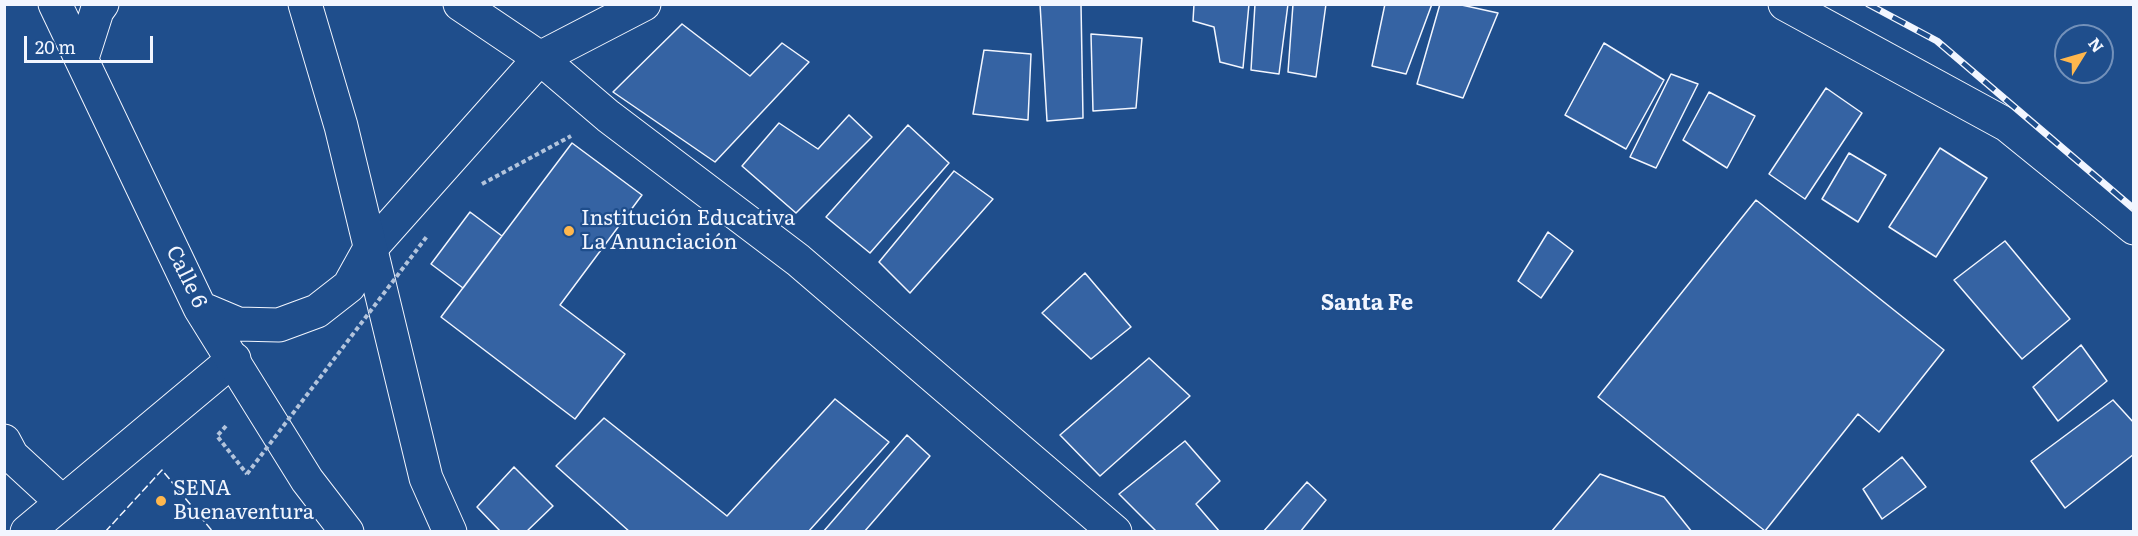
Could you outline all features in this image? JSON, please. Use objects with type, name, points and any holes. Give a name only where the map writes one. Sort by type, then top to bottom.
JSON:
[{"type":"main road","name":"Calle 6","points":[[55,4],[200,308],[234,359],[307,480],[347,531]]},
{"type":"main road","points":[[82,58],[97,11],[102,4]]},
{"type":"main road","points":[[305,4],[341,126],[369,250],[426,478],[450,531]]},
{"type":"main road","points":[[460,4],[540,58],[608,116],[798,260],[1115,531]]},
{"type":"main road","points":[[200,308],[238,324],[279,325],[317,312],[349,286],[369,250],[540,58],[644,4]]},
{"type":"main road","points":[[1785,4],[2007,125],[2133,228]]},
{"type":"main road","points":[[27,531],[234,359]]},
{"type":"main road","points":[[4,441],[12,456],[62,502]]},
{"type":"path","points":[[472,189],[608,116]]},
{"type":"path","points":[[217,436],[247,474],[428,235]]},
{"type":"building","points":[[1040,4],[1081,4],[1083,118],[1047,121]]},
{"type":"building","points":[[1194,4],[1249,4],[1243,68],[1220,62],[1214,27],[1193,21]]},
{"type":"building","points":[[1255,4],[1288,4],[1279,74],[1251,70]]},
{"type":"building","points":[[1293,4],[1326,4],[1316,77],[1288,72]]},
{"type":"building","points":[[1385,4],[1432,4],[1406,74],[1372,66]]},
{"type":"building","points":[[1440,4],[1457,4],[1498,13],[1463,98],[1417,84]]},
{"type":"building","points":[[682,24],[750,76],[782,43],[809,62],[715,162],[613,92]]},
{"type":"building","points":[[1091,34],[1142,38],[1136,108],[1093,111]]},
{"type":"building","points":[[1604,43],[1664,80],[1626,149],[1565,115]]},
{"type":"building","points":[[984,50],[1031,54],[1028,120],[973,114]]},
{"type":"building","points":[[1671,74],[1698,84],[1656,168],[1630,157]]},
{"type":"building","points":[[1826,88],[1862,113],[1805,199],[1769,174]]},
{"type":"building","points":[[1709,92],[1755,116],[1727,168],[1683,140]]},
{"type":"building","points":[[849,115],[872,137],[796,213],[742,166],[779,123],[818,149]]},
{"type":"building","points":[[908,125],[949,163],[870,253],[826,217]]},
{"type":"building","points":[[572,143],[642,195],[560,305],[625,354],[575,419],[441,317]]},
{"type":"building","points":[[1940,148],[1987,178],[1936,257],[1889,227]]},
{"type":"building","points":[[1849,153],[1886,175],[1858,222],[1822,199]]},
{"type":"building","points":[[954,171],[993,199],[910,293],[879,262]]},
{"type":"building","points":[[1756,200],[1944,350],[1879,432],[1858,414],[1765,531],[1598,397]]},
{"type":"building","points":[[470,212],[502,236],[463,288],[431,264]]},
{"type":"building","points":[[1548,232],[1573,251],[1541,298],[1518,281]]},
{"type":"building","points":[[2005,241],[2070,319],[2022,359],[1954,280]]},
{"type":"building","points":[[1085,273],[1131,327],[1091,359],[1042,313]]},
{"type":"building","points":[[2081,345],[2107,381],[2058,421],[2033,387]]},
{"type":"building","points":[[1149,358],[1190,396],[1100,476],[1060,435]]},
{"type":"building","points":[[835,399],[889,442],[808,532],[630,532],[556,466],[604,418],[727,516]]},
{"type":"building","points":[[2113,400],[2134,423],[2134,454],[2065,508],[2031,461]]},
{"type":"building","points":[[907,435],[930,456],[864,532],[823,532]]},
{"type":"building","points":[[1185,441],[1220,481],[1196,504],[1220,532],[1157,532],[1119,494]]},
{"type":"building","points":[[1902,457],[1926,487],[1882,519],[1863,489]]},
{"type":"building","points":[[514,467],[553,506],[526,532],[501,532],[477,507]]},
{"type":"building","points":[[1600,474],[1664,497],[1692,532],[1551,532]]},
{"type":"building","points":[[1307,482],[1326,500],[1300,532],[1263,532]]},
{"type":"railway","points":[[1868,4],[1937,41],[2134,209]]},
{"type":"fence","points":[[105,532],[162,470],[213,532]]},
{"type":"place","name":"Institución Educativa La Anunciación","points":[[569,231]]},
{"type":"place","name":"SENA Buenaventura","points":[[161,501]]},
{"type":"district","name":"Santa Fe","points":[[1367,304]]}]
